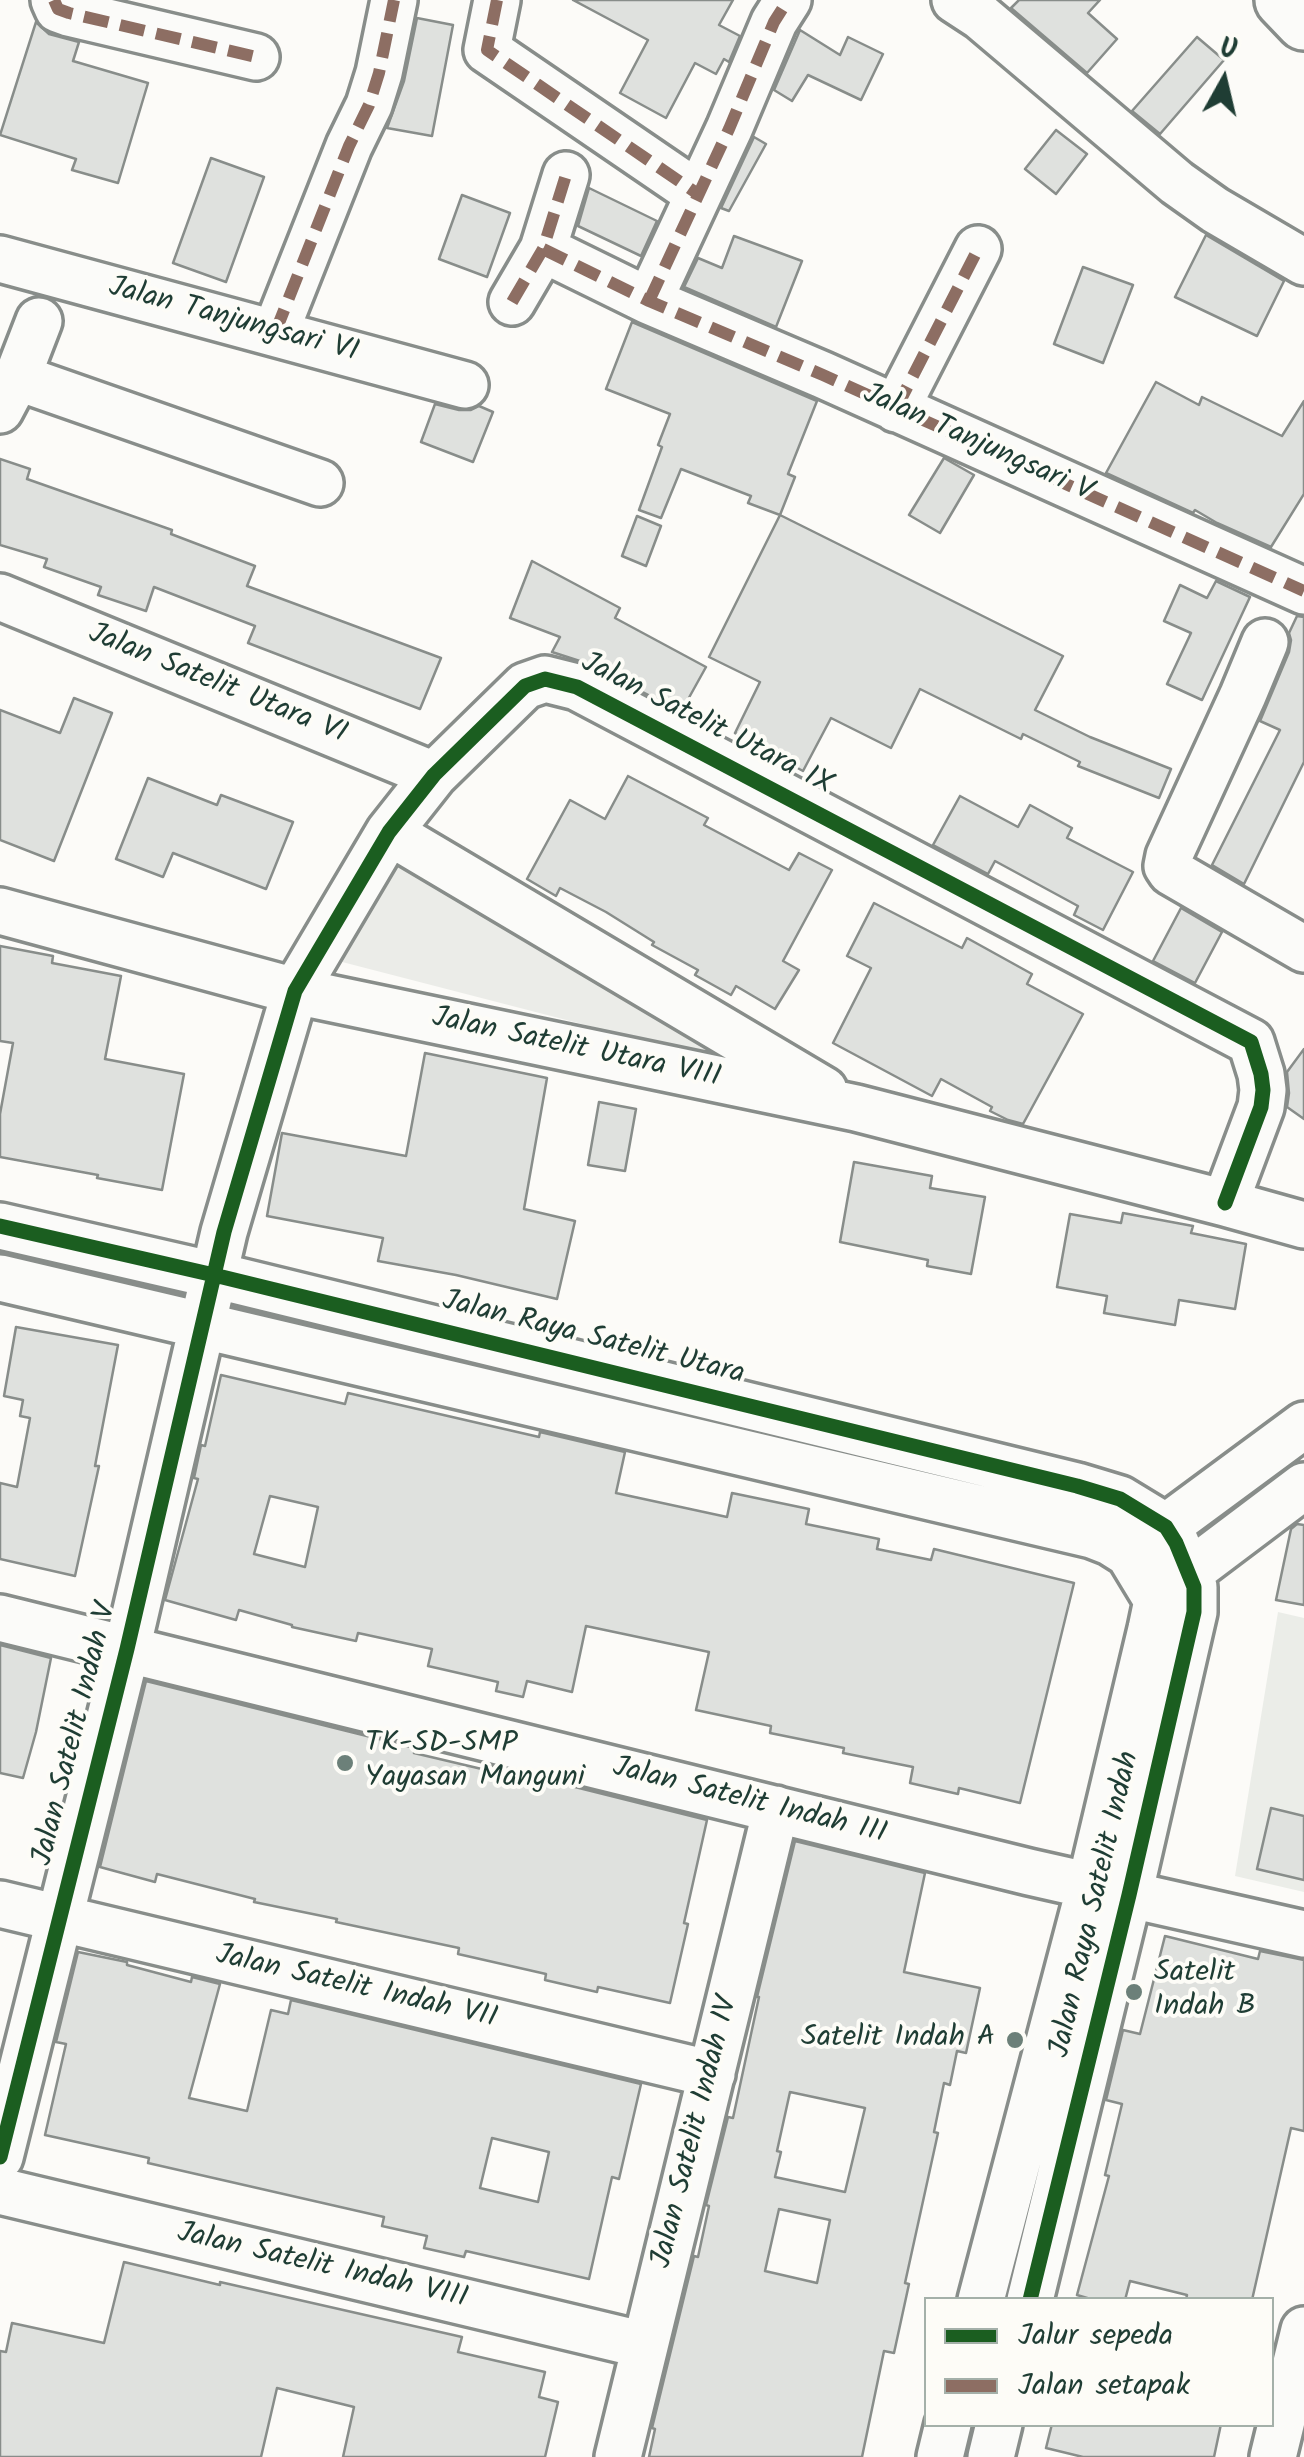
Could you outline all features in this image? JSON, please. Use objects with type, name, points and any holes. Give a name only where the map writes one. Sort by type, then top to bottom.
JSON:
[{"type":"main road","points":[[1283,0],[1304,22]]},
{"type":"street","points":[[54,0],[58,9],[68,13],[256,58]]},
{"type":"street","points":[[275,333],[369,105],[380,73],[394,0]]},
{"type":"street","points":[[497,0],[486,50],[698,194]]},
{"type":"street","points":[[649,301],[774,22],[788,0]]},
{"type":"street","points":[[978,6],[1178,183],[1304,262]]},
{"type":"street","points":[[512,302],[543,248],[566,176]]},
{"type":"street","name":"Jalan Tanjungsari V","points":[[543,248],[649,301],[896,410],[1300,581]]},
{"type":"street","points":[[896,410],[978,249]]},
{"type":"street","name":"Jalan Tanjungsari VI","points":[[0,259],[465,385]]},
{"type":"street","points":[[38,321],[8,394],[320,483]]},
{"type":"street","name":"Jalan Satelit Utara VI","points":[[0,596],[434,776]]},
{"type":"street","points":[[1265,642],[1168,856],[1167,866],[1171,872],[1304,949]]},
{"type":"street","name":"Jalan Satelit Utara IX","points":[[202,1325],[224,1232],[295,991],[389,832],[434,776],[525,686],[545,679],[565,683],[646,724],[1251,1042],[1261,1074],[1261,1108],[1226,1203]]},
{"type":"street","name":"Jalan Satelit Utara VIII","points":[[389,832],[856,1108]]},
{"type":"street","name":"Jalan Satelit Utara VIII","points":[[0,911],[295,991],[856,1108],[1304,1226]]},
{"type":"street","name":"Jalan Raya Satelit Utara","points":[[0,1226],[1077,1486],[1120,1499],[1166,1527]]},
{"type":"street","points":[[0,1278],[1092,1535],[1129,1554],[1304,1424]]},
{"type":"street","name":"Jalan Satelit Indah V","points":[[0,2157],[127,1649],[202,1325]]},
{"type":"street","points":[[1172,1585],[1304,1486]]},
{"type":"street","name":"Jalan Raya Satelit Indah","points":[[1166,1527],[1176,1543],[1172,1585]]},
{"type":"street","name":"Jalan Raya Satelit Indah","points":[[982,2297],[1194,1612],[1194,1588],[1172,1585],[1129,1554]]},
{"type":"street","name":"Jalan Satelit Indah III","points":[[0,1618],[1109,1891],[1304,1934]]},
{"type":"street","name":"Jalan Satelit Indah IV","points":[[618,2457],[776,1810]]},
{"type":"street","name":"Jalan Raya Satelit Indah","points":[[1031,2297],[1109,1891]]},
{"type":"street","name":"Jalan Satelit Indah VII","points":[[0,1904],[712,2074]]},
{"type":"street","name":"Jalan Satelit Indah VIII","points":[[0,2191],[644,2344]]},
{"type":"street","points":[[1273,2457],[1301,2351]]},
{"type":"street","points":[[940,2457],[947,2427]]},
{"type":"street","points":[[992,2457],[999,2427]]},
{"type":"shaded area","points":[[390,849],[783,1076],[319,956]]},
{"type":"shaded area","points":[[1278,1612],[1304,1618],[1304,1892],[1235,1876]]},
{"type":"building","points":[[573,0],[733,0],[719,25],[740,36],[729,62],[724,59],[716,74],[695,63],[666,118],[620,93],[648,40]]},
{"type":"building","points":[[1019,0],[1100,0],[1088,13],[1117,39],[1087,73],[1011,8]]},
{"type":"building","points":[[417,18],[453,25],[432,136],[387,128],[404,81]]},
{"type":"building","points":[[36,22],[49,34],[79,42],[73,61],[148,83],[118,183],[72,170],[76,159],[0,135]]},
{"type":"building","points":[[800,30],[840,55],[848,37],[883,54],[861,100],[808,75],[792,101],[774,90]]},
{"type":"building","points":[[1197,37],[1224,60],[1160,134],[1132,111]]},
{"type":"building","points":[[1056,130],[1087,154],[1056,194],[1025,169]]},
{"type":"building","points":[[754,137],[766,144],[729,211],[721,208]]},
{"type":"building","points":[[211,158],[264,177],[226,282],[173,263]]},
{"type":"building","points":[[589,188],[657,221],[641,256],[578,226]]},
{"type":"building","points":[[462,195],[510,213],[487,277],[439,259]]},
{"type":"building","points":[[1206,235],[1284,281],[1257,336],[1175,297]]},
{"type":"building","points":[[734,236],[802,261],[776,327],[684,287],[698,258],[722,268]]},
{"type":"building","points":[[1083,267],[1133,285],[1103,363],[1054,344]]},
{"type":"building","points":[[632,322],[817,401],[788,474],[795,477],[780,515],[748,503],[751,496],[681,469],[661,518],[639,510],[670,414],[606,389]]},
{"type":"building","points":[[1156,382],[1199,405],[1202,397],[1282,436],[1304,401],[1304,494],[1271,547],[1106,473]]},
{"type":"building","points":[[435,404],[459,410],[479,406],[493,412],[473,462],[421,442]]},
{"type":"building","points":[[944,458],[974,475],[940,533],[909,515]]},
{"type":"building","points":[[0,459],[30,469],[27,479],[172,530],[171,534],[255,566],[247,586],[441,658],[420,709],[248,643],[255,626],[154,587],[146,611],[98,595],[101,587],[44,567],[47,559],[0,545]]},
{"type":"building","points":[[780,515],[1063,656],[1035,710],[1171,769],[1159,798],[1078,766],[1080,762],[1023,734],[1021,739],[920,689],[891,748],[831,718],[803,771],[735,733],[760,682],[709,657]]},
{"type":"building","points":[[637,516],[661,526],[646,566],[622,556]]},
{"type":"building","points":[[532,561],[620,608],[615,618],[706,667],[681,712],[589,664],[552,652],[560,637],[510,618]]},
{"type":"building","points":[[1216,581],[1250,597],[1202,700],[1167,684],[1191,633],[1164,621],[1180,585],[1207,598]]},
{"type":"building","points":[[1297,616],[1304,617],[1304,762],[1244,884],[1212,865],[1280,730],[1260,721],[1289,652],[1289,633]]},
{"type":"building","points":[[74,698],[112,713],[54,861],[0,840],[0,710],[60,733]]},
{"type":"building","points":[[628,776],[708,818],[704,825],[789,870],[799,853],[832,870],[783,961],[799,970],[775,1009],[736,986],[731,995],[695,975],[698,970],[652,945],[654,942],[606,912],[560,888],[556,896],[527,879],[570,800],[605,819]]},
{"type":"building","points":[[148,778],[217,805],[221,795],[293,822],[266,889],[173,853],[163,877],[116,859]]},
{"type":"building","points":[[960,796],[1018,827],[1030,805],[1072,828],[1067,838],[1133,872],[1103,930],[1074,915],[1078,906],[995,861],[988,874],[933,845]]},
{"type":"building","points":[[874,903],[962,948],[967,938],[1032,974],[1027,984],[1083,1014],[1023,1124],[990,1111],[992,1107],[941,1079],[932,1096],[833,1043],[871,968],[847,956]]},
{"type":"building","points":[[1181,908],[1222,932],[1195,983],[1153,961]]},
{"type":"building","points":[[0,946],[53,956],[52,963],[121,976],[105,1059],[184,1074],[162,1190],[0,1157],[0,1114],[13,1043],[0,1041]]},
{"type":"building","points":[[1304,1049],[1304,1119],[1287,1107],[1287,1072]]},
{"type":"building","points":[[425,1053],[547,1078],[524,1209],[575,1221],[557,1299],[378,1261],[383,1238],[267,1216],[282,1133],[406,1156]]},
{"type":"building","points":[[599,1102],[636,1109],[625,1171],[588,1165]]},
{"type":"building","points":[[854,1162],[932,1176],[930,1188],[985,1197],[971,1274],[927,1266],[928,1260],[840,1242]]},
{"type":"building","points":[[1123,1213],[1193,1226],[1191,1233],[1246,1244],[1235,1309],[1179,1300],[1175,1325],[1104,1313],[1107,1296],[1057,1287],[1070,1214],[1121,1223]]},
{"type":"building","points":[[16,1327],[118,1345],[95,1466],[99,1466],[75,1576],[0,1559],[0,1483],[17,1487],[30,1418],[20,1416],[23,1400],[4,1396]]},
{"type":"building","points":[[221,1375],[345,1404],[348,1393],[539,1437],[540,1432],[625,1452],[616,1493],[727,1517],[732,1493],[809,1509],[806,1524],[879,1539],[877,1549],[931,1560],[934,1549],[1074,1583],[1020,1803],[959,1788],[958,1794],[910,1783],[913,1767],[843,1753],[844,1748],[770,1733],[771,1726],[696,1710],[709,1652],[586,1626],[572,1692],[527,1681],[523,1697],[496,1691],[498,1682],[428,1666],[432,1649],[358,1633],[356,1641],[239,1610],[236,1620],[165,1600],[198,1479],[194,1478],[201,1445],[205,1446]],"holes":[[[270,1496],[318,1507],[305,1567],[254,1554]]]},
{"type":"building","points":[[1297,1524],[1304,1525],[1304,1605],[1276,1600],[1291,1529]]},
{"type":"building","points":[[0,1645],[51,1658],[23,1778],[0,1773]]},
{"type":"building","points":[[146,1681],[415,1748],[414,1753],[486,1770],[487,1765],[707,1820],[670,2003],[545,1980],[546,1974],[458,1954],[459,1948],[254,1902],[255,1899],[157,1874],[155,1882],[100,1867]]},
{"type":"building","points":[[1271,1808],[1304,1816],[1304,1880],[1257,1869]]},
{"type":"building","points":[[795,1841],[925,1873],[904,1972],[980,1988],[966,2053],[957,2051],[950,2085],[944,2083],[934,2132],[938,2133],[894,2353],[884,2351],[862,2457],[649,2457],[655,2429],[652,2428],[694,2256],[698,2257],[709,2206],[706,2205],[728,2117],[733,2118],[757,1997]],"holes":[[[790,2092],[865,2108],[845,2192],[775,2177]],[[779,2209],[830,2220],[817,2283],[765,2271]]]},
{"type":"building","points":[[1165,1936],[1258,1959],[1260,1951],[1304,1960],[1304,2131],[1291,2128],[1253,2297],[1187,2297],[1130,2281],[1126,2297],[1077,2295],[1109,2176],[1105,2175],[1122,2104],[1106,2100],[1123,2030],[1140,2034]]},
{"type":"building","points":[[78,1952],[191,1982],[192,1977],[220,1984],[189,2098],[247,2111],[271,2010],[288,2014],[291,2000],[641,2084],[619,2179],[612,2177],[589,2279],[466,2251],[464,2257],[424,2248],[427,2236],[382,2226],[384,2217],[45,2135],[66,2044],[56,2042]],"holes":[[[492,2138],[549,2152],[538,2202],[480,2188]]]},
{"type":"building","points":[[124,2262],[462,2337],[458,2352],[545,2372],[539,2397],[558,2402],[545,2457],[343,2457],[354,2407],[277,2388],[261,2457],[0,2457],[0,2351],[6,2352],[12,2323],[104,2343]]},
{"type":"building","points":[[1051,2427],[1220,2427],[1214,2457],[1083,2457],[1046,2448]]},
{"type":"marked path","points":[[54,0],[58,9],[69,13],[256,57]]},
{"type":"marked path","points":[[275,333],[369,105],[394,0]]},
{"type":"marked path","points":[[497,0],[487,50],[698,194]]},
{"type":"marked path","points":[[649,301],[774,22],[788,0]]},
{"type":"marked path","points":[[512,302],[543,249],[566,175]]},
{"type":"marked path","points":[[543,249],[649,301],[1304,591]]},
{"type":"marked path","points":[[896,409],[978,249]]},
{"type":"cycle path","points":[[0,2157],[127,1649],[224,1232],[295,991],[389,832],[434,775],[525,686],[545,679],[577,687],[1251,1042],[1261,1074],[1261,1107],[1225,1203]]},
{"type":"cycle path","points":[[0,1226],[1077,1486],[1120,1499],[1166,1527],[1194,1587],[1194,1612],[1031,2297]]},
{"type":"place","name":"TK-SD-SMP Yayasan Manguni","points":[[345,1763]]},
{"type":"place","name":"Satelit Indah B","points":[[1134,1992]]},
{"type":"place","name":"Satelit Indah A","points":[[1015,2040]]}]
